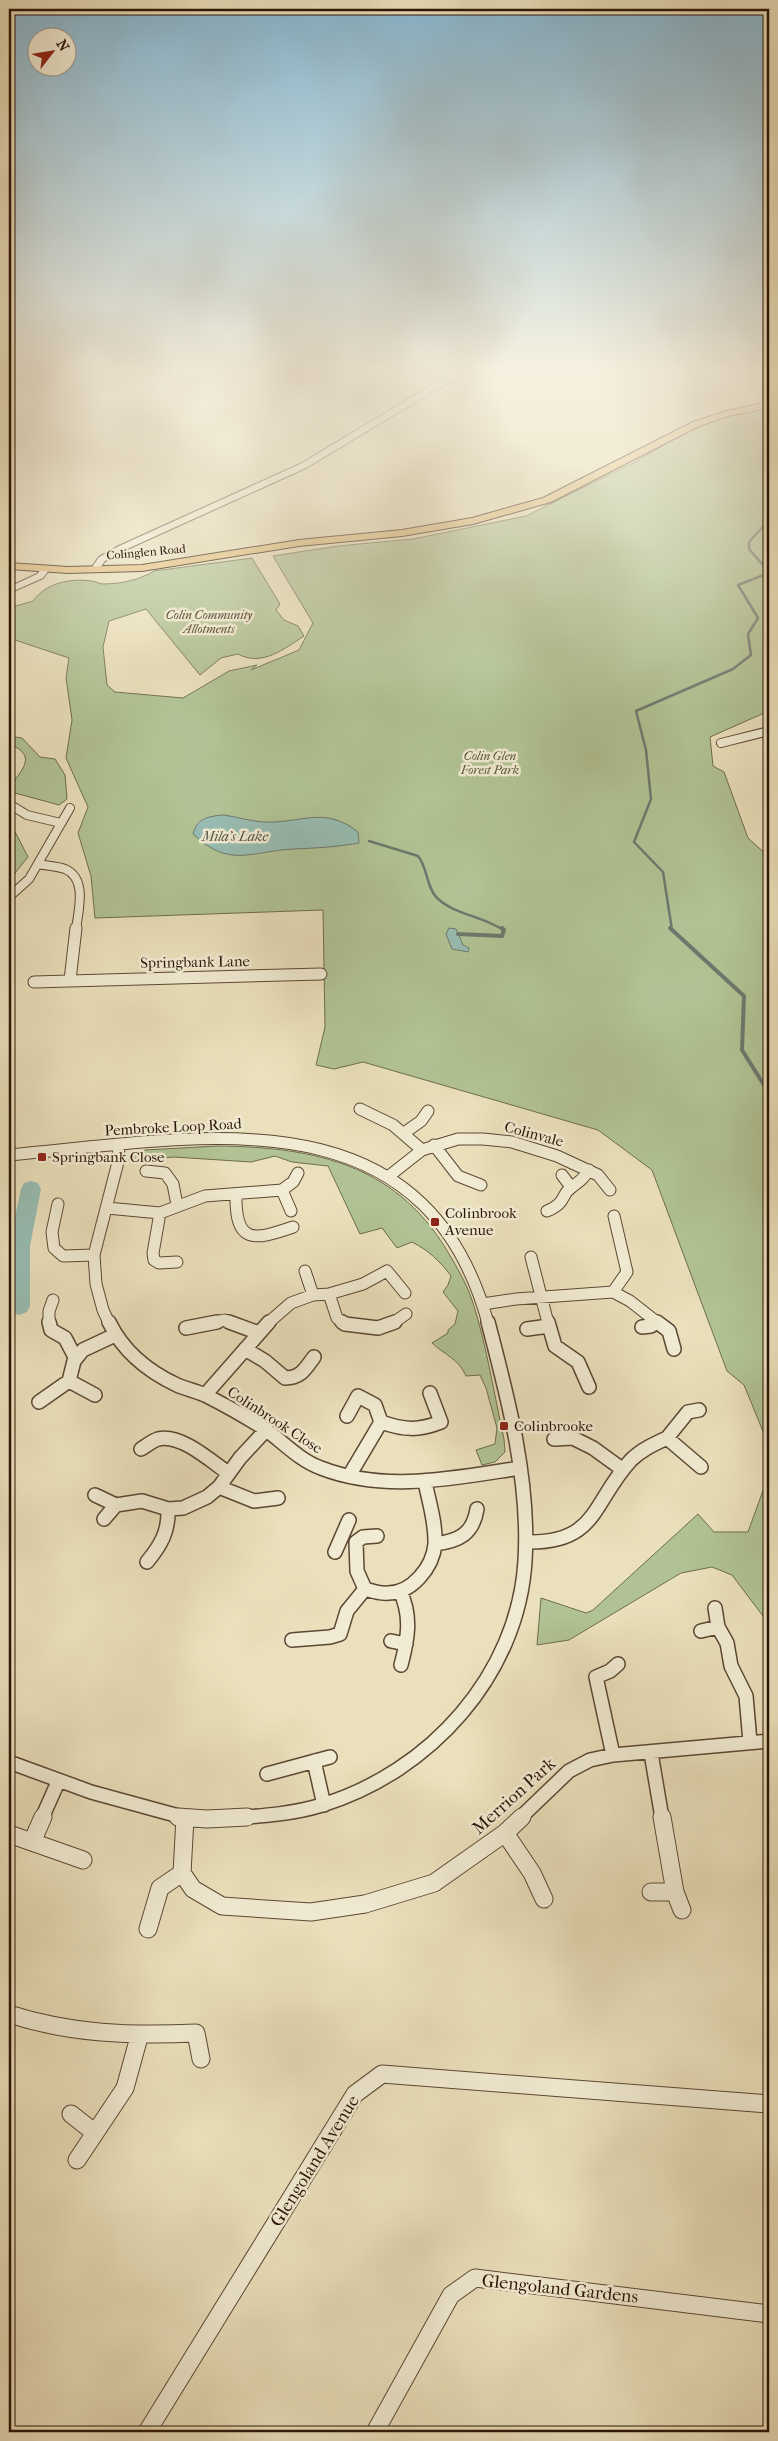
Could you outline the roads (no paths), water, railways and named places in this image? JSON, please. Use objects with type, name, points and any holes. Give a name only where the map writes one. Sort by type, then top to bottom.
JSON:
[{"type":"main road","name":"Colinglen Road","points":[[9,566],[94,570],[152,567],[309,542],[430,530],[526,508],[583,483]]},
{"type":"street","points":[[94,570],[102,559],[122,548],[266,483]]},
{"type":"street","points":[[9,590],[40,576],[46,569]]},
{"type":"street","points":[[721,742],[769,731]]},
{"type":"street","points":[[734,740],[740,747]]},
{"type":"street","points":[[9,804],[27,815],[61,823]]},
{"type":"street","points":[[9,897],[23,887],[70,808]]},
{"type":"street","points":[[38,864],[64,869],[71,873],[81,890],[70,980]]},
{"type":"street","name":"Springbank Lane","points":[[34,982],[321,974]]},
{"type":"street","points":[[360,1109],[380,1116],[404,1133],[422,1150]]},
{"type":"street","points":[[404,1133],[422,1121],[428,1111]]},
{"type":"street","name":"Pembroke Loop Road","points":[[9,1155],[226,1138],[281,1141],[314,1146],[389,1176],[416,1197],[443,1224],[466,1262],[483,1304],[498,1357],[520,1468],[526,1514],[526,1542],[522,1586],[513,1623],[503,1650],[481,1689],[448,1729],[415,1758],[374,1784],[324,1805],[257,1816],[185,1818],[92,1794],[9,1762]]},
{"type":"street","name":"Colinvale","points":[[389,1176],[422,1150],[434,1145],[458,1139],[512,1142],[557,1156],[589,1170],[598,1175],[610,1190]]},
{"type":"street","name":"Colinbrook Close","points":[[120,1145],[118,1162],[94,1255],[96,1284],[115,1335],[128,1352],[151,1371],[177,1385],[204,1395],[266,1430],[281,1444],[320,1468],[349,1476],[373,1481],[425,1482],[520,1468]]},
{"type":"street","points":[[434,1145],[458,1176],[481,1185]]},
{"type":"street","points":[[547,1211],[559,1206],[571,1187],[580,1183],[589,1170]]},
{"type":"street","points":[[146,1171],[165,1173],[170,1177],[176,1205]]},
{"type":"street","points":[[107,1208],[160,1213],[176,1205],[206,1196],[282,1190],[293,1182],[298,1173]]},
{"type":"street","points":[[562,1175],[571,1187]]},
{"type":"street","points":[[282,1190],[291,1211]]},
{"type":"street","points":[[236,1194],[238,1222],[241,1230],[250,1236],[262,1237],[293,1227]]},
{"type":"street","points":[[58,1204],[52,1232],[54,1248],[63,1256],[94,1255]]},
{"type":"street","points":[[160,1213],[153,1253],[154,1260],[159,1263],[177,1262]]},
{"type":"street","points":[[614,1216],[628,1272],[614,1292]]},
{"type":"street","points":[[532,1257],[541,1298],[555,1346],[577,1358],[584,1368],[589,1387]]},
{"type":"street","points":[[305,1271],[313,1295]]},
{"type":"street","points":[[204,1395],[259,1333],[278,1313],[291,1303],[313,1295],[329,1294],[363,1284],[387,1271],[405,1293]]},
{"type":"street","points":[[483,1304],[516,1299],[614,1292],[630,1301],[669,1331],[674,1349]]},
{"type":"street","points":[[329,1294],[338,1318],[345,1324],[378,1328],[393,1323],[406,1314]]},
{"type":"street","points":[[39,1402],[69,1381],[75,1357],[65,1338],[51,1330],[49,1307],[53,1300]]},
{"type":"street","points":[[186,1328],[225,1320],[259,1333]]},
{"type":"street","points":[[642,1327],[651,1326],[656,1321]]},
{"type":"street","points":[[527,1330],[549,1326]]},
{"type":"street","points":[[75,1357],[115,1335]]},
{"type":"street","points":[[245,1349],[265,1361],[285,1378],[294,1378],[302,1374],[314,1356]]},
{"type":"street","points":[[69,1381],[95,1395]]},
{"type":"street","points":[[381,1422],[413,1432],[441,1422],[430,1393]]},
{"type":"street","points":[[347,1416],[358,1396],[375,1405],[381,1422]]},
{"type":"street","points":[[526,1542],[544,1543],[562,1539],[582,1529],[597,1510],[622,1469],[638,1452],[667,1438],[688,1412],[699,1410]]},
{"type":"street","points":[[349,1476],[381,1422]]},
{"type":"street","points":[[95,1495],[116,1505],[142,1501],[168,1509],[182,1508],[196,1503],[207,1498],[219,1487],[228,1473],[266,1430]]},
{"type":"street","points":[[141,1449],[158,1439],[169,1438],[179,1441],[228,1473]]},
{"type":"street","points":[[554,1439],[573,1438],[593,1448],[622,1469]]},
{"type":"street","points":[[667,1438],[701,1467]]},
{"type":"street","points":[[366,1590],[391,1594],[400,1591],[424,1573],[430,1562],[435,1544],[425,1482]]},
{"type":"street","points":[[219,1487],[251,1502],[264,1503],[278,1498]]},
{"type":"street","points":[[104,1519],[116,1505]]},
{"type":"street","points":[[147,1562],[163,1542],[169,1526],[168,1509]]},
{"type":"street","points":[[435,1544],[456,1541],[465,1536],[476,1522],[477,1509]]},
{"type":"street","points":[[334,1552],[348,1520]]},
{"type":"street","points":[[342,1536],[356,1542]]},
{"type":"street","points":[[356,1542],[363,1537],[376,1536]]},
{"type":"street","points":[[356,1542],[356,1571],[366,1590]]},
{"type":"street","points":[[292,1640],[330,1637],[340,1634],[348,1611],[366,1590]]},
{"type":"street","points":[[400,1591],[409,1612],[406,1644],[401,1665]]},
{"type":"street","points":[[715,1608],[718,1627],[727,1643],[734,1676],[746,1696],[750,1742]]},
{"type":"street","points":[[701,1631],[718,1627]]},
{"type":"street","points":[[391,1641],[406,1644]]},
{"type":"street","points":[[613,1755],[596,1677],[610,1671],[618,1664]]},
{"type":"street","name":"Merrion Park","points":[[182,1873],[193,1889],[222,1906],[311,1912],[365,1904],[434,1883],[505,1833],[569,1771],[590,1760],[613,1755],[769,1741]]},
{"type":"street","points":[[651,1753],[675,1892],[682,1910]]},
{"type":"street","points":[[267,1774],[330,1757]]},
{"type":"street","points":[[314,1761],[324,1805]]},
{"type":"street","points":[[32,1842],[58,1782]]},
{"type":"street","points":[[148,1929],[160,1888],[182,1873],[185,1818]]},
{"type":"street","points":[[505,1833],[532,1873],[544,1899]]},
{"type":"street","points":[[9,1834],[83,1860]]},
{"type":"street","points":[[651,1892],[675,1892]]},
{"type":"street","points":[[9,2014],[94,2034],[139,2037],[196,2033],[201,2059]]},
{"type":"street","points":[[77,2160],[125,2088],[139,2037]]},
{"type":"street","name":"Glengoland Avenue","points":[[147,2432],[355,2094],[382,2074],[769,2104]]},
{"type":"street","points":[[71,2114],[95,2133]]},
{"type":"street","name":"Glengoland Gardens","points":[[375,2432],[451,2295],[475,2278],[766,2312],[769,2314]]},
{"type":"water","name":"Mila's Lake","points":[[224,815],[263,822],[323,817],[334,819],[358,832],[359,843],[230,855],[206,845],[193,834],[197,824],[204,819]]},
{"type":"water","points":[[449,928],[456,929],[463,945],[469,948],[468,952],[452,949],[446,934]]},
{"type":"waterway","points":[[769,489],[766,494],[769,495]]},
{"type":"waterway","points":[[769,520],[749,542],[749,549],[769,572]]},
{"type":"waterway","points":[[672,930],[663,872],[634,842],[651,799],[646,750],[636,711],[733,669],[751,655],[748,634],[758,618],[738,585],[769,573]]},
{"type":"waterway","points":[[369,841],[418,856],[424,866],[433,894],[437,898],[452,908],[487,921],[503,930]]},
{"type":"waterway","points":[[458,934],[502,936],[504,930],[502,928]]},
{"type":"waterway","points":[[672,930],[744,996],[742,1050],[769,1093]]},
{"type":"waterway","points":[[19,1306],[19,1246],[31,1189]]},
{"type":"place","name":"Springbank Close","points":[[42,1157]]},
{"type":"place","name":"Colinbrook Avenue","points":[[435,1222]]},
{"type":"place","name":"Colinbrooke","points":[[504,1426]]},
{"type":"park label","name":"Colin Community Allotments","points":[[209,622]]},
{"type":"park label","name":"Colin Glen Forest Park","points":[[490,763]]}]
